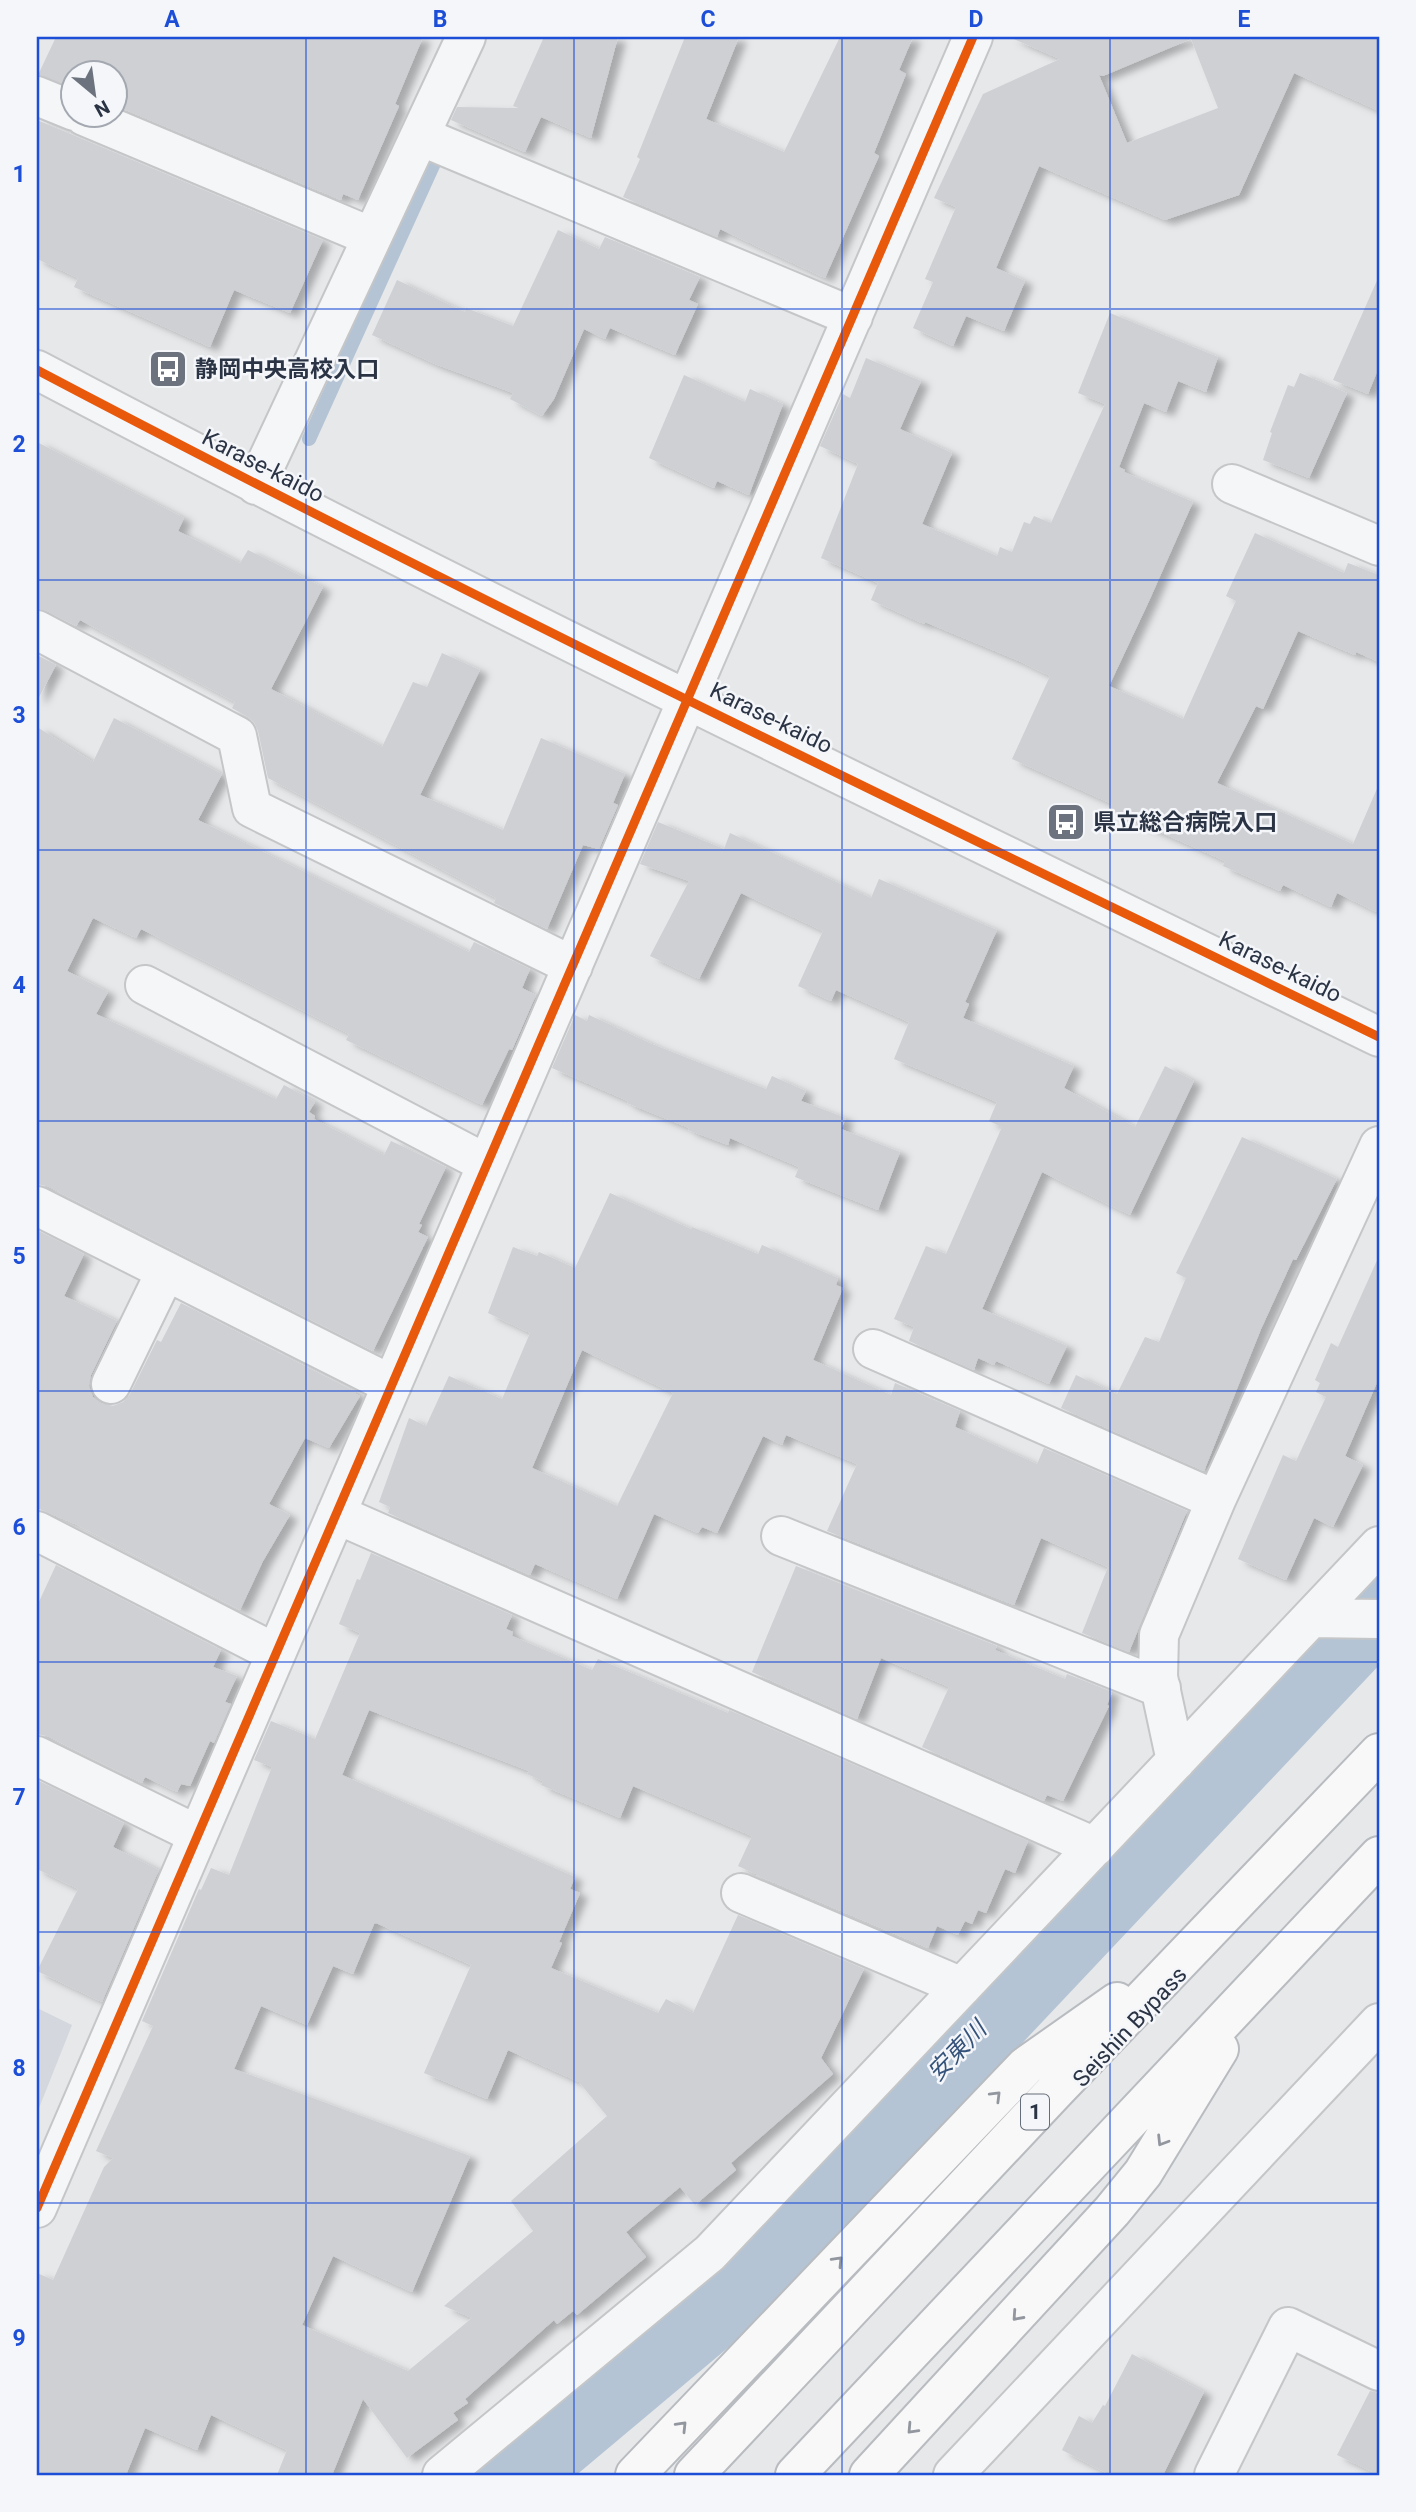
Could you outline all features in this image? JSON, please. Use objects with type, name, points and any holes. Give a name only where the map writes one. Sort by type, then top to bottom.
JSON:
[{"type":"highway","name":"1","points":[[694,2475],[1055,2091],[1379,1753]]},
{"type":"highway","name":"Seishin Bypass","points":[[709,2475],[1379,1763]]},
{"type":"highway","points":[[795,2475],[1379,1856]]},
{"type":"highway","points":[[806,2475],[1237,2021],[1379,1867]]},
{"type":"highway","name":"1","points":[[635,2475],[1026,2066],[1187,1953]]},
{"type":"highway","points":[[869,2475],[956,2383],[1112,2211],[1143,2173],[1237,2021]]},
{"type":"street","points":[[256,485],[466,37]]},
{"type":"street","points":[[37,2208],[973,37]]},
{"type":"street","points":[[37,96],[60,105]]},
{"type":"street","points":[[117,130],[372,237]]},
{"type":"street","points":[[420,136],[853,317]]},
{"type":"street","name":"Karase-kaido","points":[[37,370],[256,485],[1379,1037]]},
{"type":"street","points":[[1232,484],[1379,546]]},
{"type":"street","points":[[37,630],[236,736],[252,808],[573,966]]},
{"type":"street","points":[[145,985],[487,1164]]},
{"type":"street","points":[[1176,1761],[1158,1676],[1159,1635],[1216,1500],[1379,1146]]},
{"type":"street","points":[[37,1206],[392,1385]]},
{"type":"street","points":[[111,1384],[166,1271]]},
{"type":"street","points":[[873,1349],[1216,1500]]},
{"type":"street","points":[[336,1514],[1095,1847]]},
{"type":"street","points":[[37,1531],[275,1653]]},
{"type":"street","points":[[781,1536],[1161,1688]]},
{"type":"street","points":[[442,2475],[710,2253],[1379,1546]]},
{"type":"street","points":[[1311,1618],[1379,1619]]},
{"type":"street","points":[[37,1756],[198,1835]]},
{"type":"street","points":[[741,1893],[962,1987]]},
{"type":"street","points":[[953,2475],[1379,2023]]},
{"type":"street","points":[[1214,2475],[1288,2328],[1379,2371]]},
{"type":"shaded area","points":[[37,2008],[72,2025],[37,2113]]},
{"type":"building","points":[[56,37],[423,37],[395,104],[399,106],[358,200],[343,194],[341,200],[130,112],[130,60],[60,60],[60,82],[38,75]]},
{"type":"building","points":[[544,37],[618,37],[591,138],[541,117],[525,152],[451,120],[457,107],[519,108],[513,106]]},
{"type":"building","points":[[685,37],[739,37],[706,119],[784,152],[840,37],[913,37],[899,70],[906,74],[874,153],[879,156],[825,278],[720,229],[717,237],[623,197],[640,159],[637,157]]},
{"type":"building","points":[[1009,37],[1379,37],[1379,111],[1294,73],[1239,195],[1165,220],[1039,166],[996,268],[1025,281],[1004,331],[966,316],[953,346],[913,328],[933,282],[925,279],[956,207],[934,198],[983,94],[1060,59]],"holes":[[[1191,39],[1218,108],[1127,143],[1099,75],[1103,76]]]},
{"type":"building","points":[[37,120],[323,240],[290,313],[234,290],[210,347],[74,287],[78,278],[37,259]]},
{"type":"building","points":[[558,230],[599,249],[605,237],[700,277],[689,300],[698,304],[675,355],[610,328],[605,339],[584,329],[554,399],[542,416],[510,399],[513,393],[435,364],[372,335],[397,280],[465,312],[466,308],[513,326]]},
{"type":"building","points":[[1379,276],[1379,367],[1368,394],[1333,380]]},
{"type":"building","points":[[1110,313],[1218,357],[1206,392],[1178,381],[1166,412],[1144,403],[1119,467],[1125,470],[1124,472],[1193,502],[1109,686],[1183,719],[1236,601],[1226,596],[1255,533],[1344,573],[1348,563],[1379,575],[1379,662],[1298,631],[1263,709],[1256,706],[1217,783],[1353,844],[1379,784],[1379,913],[1337,893],[1331,907],[1283,885],[1280,891],[1223,866],[1225,861],[1110,810],[1112,804],[1012,759],[1050,676],[871,600],[878,583],[821,558],[858,464],[820,446],[843,394],[850,398],[866,358],[921,381],[900,429],[952,453],[922,524],[997,556],[1000,547],[1012,552],[1024,522],[1030,524],[1034,516],[1051,523],[1105,404],[1078,393]]},
{"type":"building","points":[[1300,373],[1347,393],[1309,478],[1263,460],[1272,433],[1270,432],[1288,385],[1294,387]]},
{"type":"building","points":[[684,375],[745,402],[750,389],[783,404],[749,495],[717,481],[714,488],[649,458]]},
{"type":"building","points":[[37,442],[184,518],[178,531],[240,563],[248,550],[323,587],[271,689],[382,747],[413,682],[427,687],[442,653],[480,670],[420,795],[503,830],[541,738],[625,774],[613,803],[618,805],[599,849],[583,845],[547,929],[494,903],[496,898],[268,778],[258,731],[254,722],[232,708],[235,702],[80,620],[76,626],[37,608]]},
{"type":"building","points":[[37,655],[56,665],[37,701]]},
{"type":"building","points":[[114,718],[222,774],[198,820],[469,952],[474,942],[530,969],[522,988],[536,995],[512,1050],[509,1049],[482,1105],[346,1040],[349,1034],[141,929],[136,938],[93,918],[67,971],[108,992],[96,1014],[276,1099],[284,1085],[315,1102],[309,1112],[315,1116],[314,1119],[384,1155],[391,1141],[446,1167],[419,1224],[422,1225],[418,1232],[428,1237],[373,1351],[47,1186],[37,1184],[37,727],[93,762]]},
{"type":"building","points":[[658,822],[724,849],[730,833],[871,898],[879,879],[997,930],[965,1002],[969,1004],[963,1018],[1074,1066],[1064,1088],[1135,1127],[1165,1066],[1194,1081],[1130,1215],[1042,1172],[982,1309],[1067,1346],[1049,1384],[996,1361],[994,1365],[978,1358],[974,1370],[909,1341],[914,1327],[894,1319],[926,1246],[946,1254],[1002,1127],[989,1121],[997,1102],[894,1059],[909,1022],[836,990],[831,1001],[798,986],[823,931],[741,893],[699,979],[650,956],[689,881],[640,864]]},
{"type":"building","points":[[575,1015],[587,1021],[589,1015],[652,1044],[766,1089],[772,1076],[806,1091],[801,1101],[846,1118],[841,1129],[900,1152],[878,1210],[795,1177],[799,1167],[730,1138],[728,1145],[688,1130],[689,1128],[552,1068]]},
{"type":"building","points":[[1242,1137],[1337,1179],[1296,1260],[1293,1259],[1261,1329],[1204,1471],[1061,1408],[1076,1375],[1117,1394],[1145,1337],[1159,1342],[1186,1278],[1176,1273]]},
{"type":"building","points":[[610,1193],[691,1229],[692,1227],[758,1254],[762,1245],[838,1278],[836,1285],[843,1288],[813,1360],[891,1395],[895,1383],[960,1411],[955,1427],[1037,1464],[1044,1448],[1187,1511],[1129,1652],[1082,1633],[1108,1567],[1041,1538],[1014,1605],[827,1531],[857,1464],[786,1435],[782,1445],[763,1436],[717,1533],[702,1527],[698,1533],[654,1514],[617,1599],[535,1564],[530,1575],[388,1513],[390,1507],[379,1502],[409,1418],[426,1426],[449,1376],[502,1399],[530,1333],[488,1313],[513,1247],[537,1256],[539,1252],[575,1268]],"holes":[[[582,1350],[673,1393],[617,1506],[532,1468]]]},
{"type":"building","points":[[37,1230],[84,1254],[64,1296],[117,1321],[91,1375],[89,1386],[93,1397],[101,1403],[113,1406],[123,1402],[130,1394],[157,1340],[161,1342],[181,1303],[360,1396],[329,1448],[305,1438],[269,1504],[290,1515],[263,1561],[240,1610],[75,1524],[37,1508]]},
{"type":"building","points":[[1379,1256],[1379,1378],[1345,1456],[1363,1465],[1333,1527],[1314,1518],[1286,1580],[1238,1559],[1283,1455],[1296,1461],[1326,1397],[1316,1392],[1320,1383],[1315,1380],[1331,1343],[1338,1347]]},
{"type":"building","points":[[371,1553],[512,1615],[506,1629],[513,1632],[512,1636],[592,1670],[598,1659],[728,1713],[729,1710],[1028,1841],[1015,1873],[1005,1869],[986,1913],[978,1910],[972,1924],[965,1921],[958,1935],[937,1926],[928,1948],[738,1866],[752,1836],[633,1786],[620,1818],[541,1785],[543,1781],[527,1774],[529,1771],[369,1710],[342,1775],[575,1877],[570,1889],[580,1893],[551,1968],[658,2013],[666,1999],[693,2013],[738,1915],[864,1969],[821,2058],[833,2074],[731,2163],[736,2170],[695,2205],[680,2187],[626,2232],[646,2257],[577,2315],[573,2311],[557,2324],[554,2320],[465,2399],[468,2403],[453,2413],[458,2420],[407,2458],[363,2399],[332,2475],[277,2475],[287,2450],[211,2415],[197,2450],[145,2428],[126,2475],[37,2475],[37,2273],[53,2280],[104,2167],[113,2158],[96,2151],[153,2026],[142,2021],[199,1889],[201,1890],[211,1868],[229,1875],[272,1767],[254,1760],[271,1721],[315,1739],[360,1633],[339,1624],[357,1579],[360,1580]],"holes":[[[376,1923],[471,1965],[424,2073],[487,2099],[508,2050],[579,2082],[607,2116],[511,2201],[533,2231],[444,2306],[472,2318],[408,2371],[302,2325],[333,2256],[412,2292],[470,2156],[234,2069],[261,2006],[307,2025],[333,1966],[353,1974]]]},
{"type":"building","points":[[56,1565],[221,1650],[213,1667],[237,1676],[225,1702],[231,1704],[214,1743],[210,1741],[190,1786],[181,1784],[177,1792],[145,1777],[142,1783],[47,1736],[37,1734],[37,1606]]},
{"type":"building","points":[[796,1566],[997,1646],[995,1650],[1065,1679],[1067,1674],[1112,1692],[1107,1705],[1109,1706],[1063,1801],[1047,1795],[1044,1801],[922,1747],[949,1687],[881,1658],[857,1719],[752,1672]]},
{"type":"building","points":[[37,1780],[124,1823],[113,1847],[159,1870],[102,2002],[37,1971],[78,1889],[37,1869]]},
{"type":"building","points":[[1132,2354],[1204,2392],[1163,2475],[1110,2475],[1062,2450],[1079,2416],[1092,2423],[1103,2405],[1105,2406]]},
{"type":"building","points":[[1370,2391],[1379,2393],[1379,2475],[1337,2455]]},
{"type":"waterway","points":[[309,439],[435,161]]},
{"type":"waterway","name":"安東川","points":[[514,2475],[713,2308],[838,2180],[1379,1607]]},
{"type":"cycle path","points":[[37,2208],[973,37]]},
{"type":"cycle path","points":[[37,370],[537,626],[1379,1037]]},
{"type":"place","name":"静岡中央高校入口","points":[[168,369]]},
{"type":"place","name":"県立総合病院入口","points":[[1066,822]]}]
